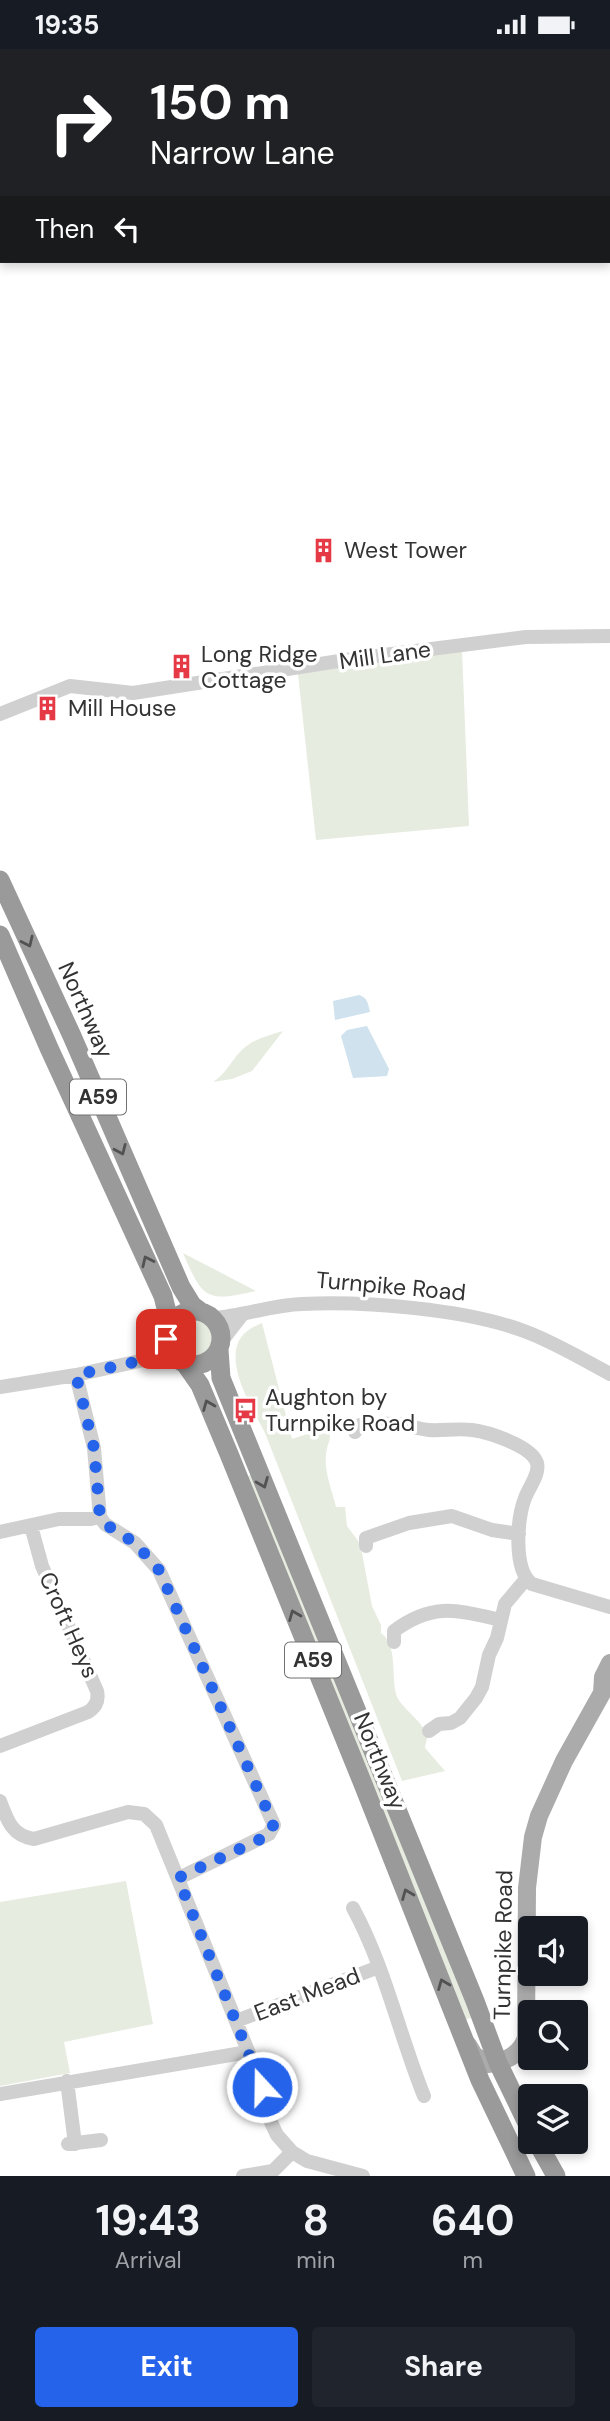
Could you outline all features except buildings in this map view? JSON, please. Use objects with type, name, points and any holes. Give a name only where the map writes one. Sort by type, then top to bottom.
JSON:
[{"type":"highway","name":"Northway","points":[[0,880],[181,1287],[192,1305],[206,1315]]},
{"type":"highway","name":"Northway","points":[[0,935],[163,1296],[168,1332]]},
{"type":"highway","points":[[168,1332],[183,1313],[206,1315]]},
{"type":"highway","name":"A59","points":[[206,1315],[218,1325],[220,1346]]},
{"type":"highway","name":"A59","points":[[168,1332],[170,1353],[181,1362]]},
{"type":"highway","name":"Northway","points":[[220,1346],[220,1378],[498,2063],[518,2104]]},
{"type":"highway","points":[[181,1362],[205,1363],[220,1346]]},
{"type":"highway","name":"Northway","points":[[181,1362],[200,1385],[215,1420],[464,2039],[527,2176]]},
{"type":"highway","points":[[544,2154],[553,2171]]},
{"type":"main road","name":"Turnpike Road","points":[[498,2063],[519,2052],[526,2038],[527,1888],[529,1856],[536,1826],[564,1761],[602,1693],[603,1677],[610,1663]]},
{"type":"main road","points":[[464,2039],[474,2055],[488,2064],[498,2063]]},
{"type":"main road","points":[[498,2063],[492,2071],[492,2087],[509,2140]]},
{"type":"street","name":"Mill Lane","points":[[0,714],[70,686],[132,693],[359,658],[526,636],[610,636]]},
{"type":"street","name":"Turnpike Road","points":[[206,1315],[242,1315],[301,1304],[386,1305],[472,1317],[523,1331],[583,1358],[610,1374]]},
{"type":"street","points":[[220,1346],[242,1315]]},
{"type":"street","points":[[144,1360],[168,1332]]},
{"type":"street","points":[[0,1387],[76,1375],[144,1360],[181,1362]]},
{"type":"street","points":[[76,1375],[94,1448],[100,1517],[105,1524],[135,1543],[159,1570],[280,1827],[269,1835],[178,1878]]},
{"type":"street","points":[[356,1424],[384,1423],[429,1430],[473,1430],[505,1440],[532,1454],[537,1468],[524,1500],[519,1534],[520,1562],[526,1580],[610,1607]]},
{"type":"street","points":[[364,1538],[410,1523],[452,1516],[492,1530],[519,1534]]},
{"type":"street","points":[[0,1532],[59,1519],[100,1517]]},
{"type":"street","name":"Croft Heys","points":[[0,1746],[88,1712],[98,1699],[97,1691],[42,1566],[31,1526]]},
{"type":"street","points":[[434,1724],[451,1723],[460,1718],[476,1698],[482,1686],[507,1599],[526,1580]]},
{"type":"street","points":[[391,1634],[421,1614],[438,1609],[454,1609],[501,1620]]},
{"type":"street","points":[[0,1801],[11,1827],[21,1835],[34,1839],[128,1812],[144,1814],[156,1825],[262,2087],[272,2127],[292,2152],[307,2161],[363,2176]]},
{"type":"street","name":"East Mead","points":[[353,1908],[364,1929],[425,2088]]},
{"type":"street","name":"East Mead","points":[[236,2021],[379,1967]]},
{"type":"street","points":[[0,2094],[248,2052]]},
{"type":"street","points":[[67,2081],[71,2144],[101,2140]]},
{"type":"street","points":[[243,2176],[273,2171],[292,2152]]},
{"type":"street","points":[[527,2176],[553,2171]]},
{"type":"shaded area","points":[[462,650],[469,826],[316,840],[298,674]]},
{"type":"shaded area","points":[[283,1031],[252,1071],[232,1079],[213,1082],[247,1046]]},
{"type":"shaded area","points":[[183,1253],[256,1291],[227,1296],[209,1294],[196,1280]]},
{"type":"shaded area","points":[[194,1318],[202,1319],[208,1324],[213,1330],[213,1346],[208,1352],[202,1357],[194,1358],[186,1357],[180,1352],[175,1346],[174,1338],[175,1330],[180,1324],[186,1319]]},
{"type":"shaded area","points":[[262,1323],[292,1439],[329,1427],[326,1468],[329,1481],[336,1507],[345,1507],[347,1526],[359,1542],[372,1606],[381,1625],[381,1633],[390,1645],[392,1653],[396,1694],[402,1705],[423,1727],[427,1738],[425,1748],[445,1771],[402,1781],[265,1433],[237,1371],[237,1345],[245,1333]]},
{"type":"shaded area","points":[[253,1474],[473,2017],[464,2020],[244,1478]]},
{"type":"shaded area","points":[[126,1881],[153,2024],[64,2042],[70,2073],[0,2086],[0,1902]]},
{"type":"water","points":[[359,995],[366,1000],[370,1012],[335,1020],[333,1001]]},
{"type":"water","points":[[367,1026],[389,1069],[387,1076],[353,1078],[341,1036],[347,1030]]},
{"type":"place","name":"West Tower","points":[[324,550]]},
{"type":"place","name":"Long Ridge Cottage","points":[[181,667]]},
{"type":"place","name":"Mill House","points":[[48,708]]},
{"type":"place","name":"Aughton by Turnpike Road","points":[[245,1410]]},
{"type":"route","points":[[166,1339],[144,1360],[76,1375],[94,1448],[100,1517],[105,1524],[135,1543],[159,1570],[273,1823],[274,1827],[269,1835],[178,1878],[262,2087]]}]
